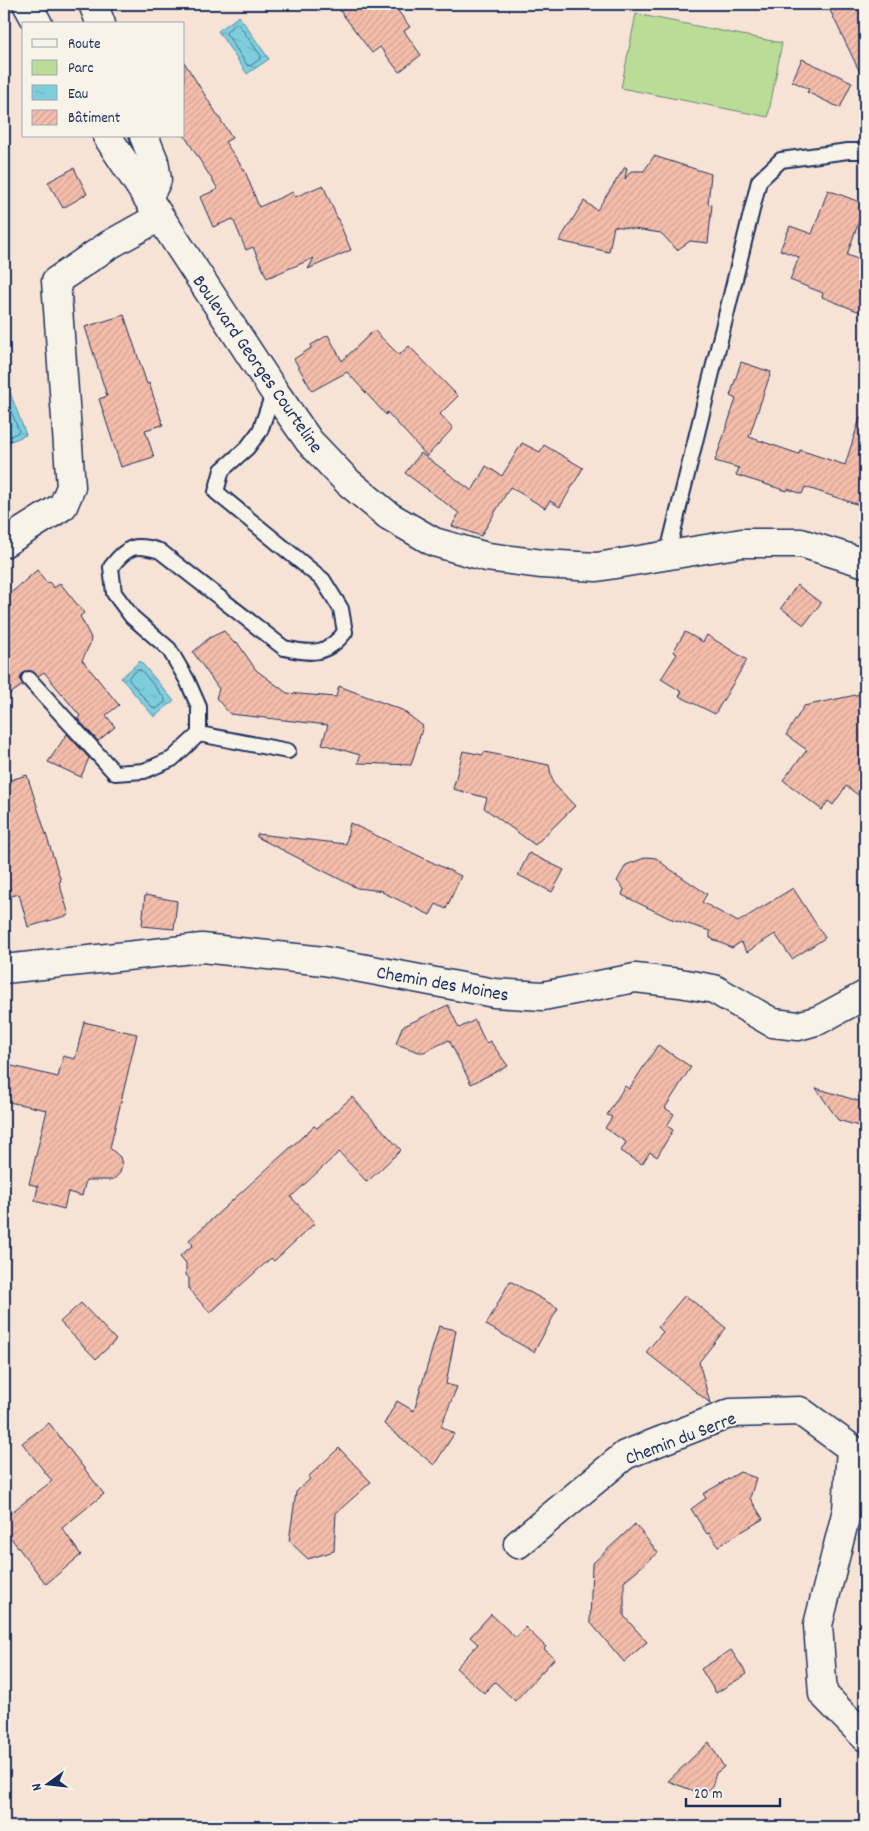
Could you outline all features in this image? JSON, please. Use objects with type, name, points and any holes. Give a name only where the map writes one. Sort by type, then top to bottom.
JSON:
[{"type":"street","points":[[27,4],[37,22]]},
{"type":"street","points":[[93,4],[100,22]]},
{"type":"street","name":"Boulevard Georges Courteline","points":[[108,138],[274,391],[309,441],[348,482],[389,516],[434,542],[487,557],[542,564],[597,567],[742,543],[801,544],[865,563]]},
{"type":"street","points":[[4,543],[62,506],[71,487],[56,281],[110,245],[154,208],[157,180],[154,162],[145,138]]},
{"type":"street","name":"Chemin des Moines","points":[[4,969],[202,948],[324,961],[494,993],[543,996],[635,978],[714,989],[773,1023],[798,1026],[819,1020],[865,995]]},
{"type":"street","name":"Chemin du Serre","points":[[518,1544],[624,1455],[731,1413],[800,1411],[851,1448],[847,1510],[818,1625],[823,1694],[865,1737]]},
{"type":"lane","points":[[667,556],[760,181],[781,160],[848,151],[865,151]]},
{"type":"lane","points":[[29,679],[115,773],[144,771],[172,759],[199,734],[199,707],[187,680],[169,649],[132,617],[114,593],[111,567],[121,554],[142,545],[160,551],[284,648],[300,652],[321,652],[336,644],[345,632],[341,609],[323,580],[216,492],[222,470],[247,448],[260,431],[274,391]]},
{"type":"lane","points":[[199,734],[288,750]]},
{"type":"green space","points":[[636,14],[782,43],[768,117],[621,88]]},
{"type":"water","points":[[239,16],[269,59],[247,74],[218,31]]},
{"type":"water","points":[[8,387],[26,435],[4,444],[4,389]]},
{"type":"water","points":[[140,661],[174,701],[154,717],[121,678]]},
{"type":"building","points":[[335,4],[393,4],[410,27],[404,31],[421,55],[399,72],[380,47],[372,53]]},
{"type":"building","points":[[827,4],[865,4],[865,83]]},
{"type":"building","points":[[802,59],[852,82],[840,108],[807,92],[809,89],[792,81]]},
{"type":"building","points":[[185,64],[232,138],[225,142],[245,171],[259,207],[293,192],[295,197],[323,185],[351,250],[308,269],[314,258],[267,278],[253,247],[246,250],[233,219],[213,227],[200,197],[218,189],[185,137]]},
{"type":"building","points":[[654,156],[711,174],[708,204],[712,205],[708,243],[690,241],[677,250],[661,233],[614,226],[609,252],[559,241],[584,201],[597,210],[625,167],[627,168],[625,179],[631,171],[644,171]]},
{"type":"building","points":[[74,168],[87,194],[63,208],[48,182]]},
{"type":"building","points":[[828,190],[865,204],[847,255],[865,262],[859,282],[865,285],[865,314],[822,297],[823,293],[790,280],[799,257],[780,250],[790,226],[812,234]]},
{"type":"building","points":[[124,315],[163,425],[145,430],[154,457],[121,467],[99,399],[107,396],[85,327]]},
{"type":"building","points":[[374,330],[399,355],[409,346],[458,396],[440,414],[453,428],[427,456],[347,372],[312,391],[294,359],[311,348],[311,345],[328,335],[342,361]]},
{"type":"building","points":[[741,362],[771,372],[749,437],[799,454],[800,450],[845,465],[860,418],[865,419],[865,507],[805,487],[802,494],[788,489],[787,491],[736,475],[739,468],[715,461],[736,399],[730,396]]},
{"type":"building","points":[[522,443],[540,452],[544,445],[583,468],[560,507],[550,501],[545,508],[510,487],[481,536],[452,526],[459,513],[405,473],[421,453],[472,491],[486,466],[502,476]]},
{"type":"building","points":[[37,570],[47,583],[49,582],[54,588],[60,583],[84,613],[80,616],[91,638],[82,660],[119,705],[106,715],[115,727],[98,741],[78,719],[80,716],[44,672],[38,676],[31,671],[24,672],[20,680],[23,685],[4,698],[4,599]]},
{"type":"building","points":[[797,585],[821,603],[804,625],[781,608]]},
{"type":"building","points":[[224,631],[234,643],[237,642],[256,670],[287,693],[336,697],[339,686],[402,710],[423,726],[411,765],[358,763],[360,755],[322,744],[328,725],[230,714],[216,698],[219,689],[193,652],[209,638]]},
{"type":"building","points":[[685,632],[703,642],[707,635],[747,660],[715,714],[679,696],[682,692],[661,679],[677,654],[673,652]]},
{"type":"building","points":[[865,693],[865,800],[846,786],[833,805],[828,801],[822,810],[783,780],[807,750],[786,735],[804,706]]},
{"type":"building","points":[[67,734],[89,758],[81,777],[48,762]]},
{"type":"building","points":[[463,751],[483,755],[484,752],[549,765],[553,783],[575,806],[535,845],[484,808],[487,798],[453,789]]},
{"type":"building","points":[[27,775],[61,881],[59,882],[69,915],[28,927],[19,894],[4,898],[4,782]]},
{"type":"building","points":[[350,823],[461,876],[446,909],[436,904],[430,915],[383,891],[357,888],[257,837],[257,834],[346,844]]},
{"type":"building","points":[[529,853],[564,870],[552,892],[518,875]]},
{"type":"building","points":[[647,857],[656,858],[707,894],[702,902],[738,922],[793,888],[825,938],[792,959],[775,934],[747,952],[741,942],[732,948],[710,938],[710,931],[669,918],[622,895],[624,889],[617,881],[626,865]]},
{"type":"building","points":[[145,895],[177,901],[174,929],[142,926]]},
{"type":"building","points":[[448,1005],[459,1028],[475,1020],[486,1043],[490,1041],[508,1066],[471,1084],[449,1040],[424,1052],[396,1044],[402,1027]]},
{"type":"building","points":[[84,1022],[137,1034],[110,1148],[120,1157],[122,1165],[120,1173],[110,1180],[86,1180],[82,1196],[68,1192],[64,1209],[35,1201],[38,1186],[29,1184],[47,1110],[4,1101],[4,1064],[58,1077],[63,1056],[75,1059]]},
{"type":"building","points":[[658,1045],[691,1067],[665,1108],[674,1114],[667,1126],[673,1130],[657,1157],[650,1152],[642,1164],[621,1151],[626,1142],[605,1128],[612,1117],[607,1115],[625,1086],[629,1089]]},
{"type":"building","points":[[816,1088],[865,1103],[865,1128],[838,1120]]},
{"type":"building","points":[[352,1097],[401,1150],[367,1182],[339,1152],[291,1197],[315,1223],[274,1261],[271,1258],[210,1313],[189,1289],[186,1263],[180,1256],[193,1245],[189,1240],[314,1126],[317,1128]]},
{"type":"building","points":[[510,1281],[558,1308],[534,1352],[486,1325]]},
{"type":"building","points":[[685,1295],[726,1328],[699,1362],[710,1403],[646,1352],[663,1332],[658,1327]]},
{"type":"building","points":[[81,1303],[116,1340],[96,1359],[60,1322]]},
{"type":"building","points":[[439,1326],[456,1330],[446,1384],[457,1387],[441,1426],[454,1434],[434,1465],[384,1424],[397,1401],[414,1411]]},
{"type":"building","points":[[49,1423],[104,1494],[62,1528],[81,1555],[46,1584],[4,1529],[4,1518],[52,1481],[22,1443]]},
{"type":"building","points":[[339,1448],[371,1482],[336,1513],[334,1551],[308,1559],[289,1541],[296,1492],[310,1479],[308,1477]]},
{"type":"building","points":[[740,1472],[756,1478],[750,1498],[763,1519],[718,1546],[709,1533],[707,1534],[691,1509],[706,1498],[703,1494]]},
{"type":"building","points":[[635,1524],[658,1553],[624,1581],[624,1616],[647,1642],[624,1662],[590,1622],[592,1564]]},
{"type":"building","points":[[491,1614],[516,1638],[525,1627],[546,1647],[544,1649],[555,1658],[515,1701],[495,1682],[484,1693],[456,1668],[478,1644],[470,1637]]},
{"type":"building","points":[[731,1650],[747,1674],[716,1693],[701,1669]]},
{"type":"building","points":[[709,1742],[724,1767],[716,1773],[712,1787],[706,1792],[699,1793],[668,1781]]}]
